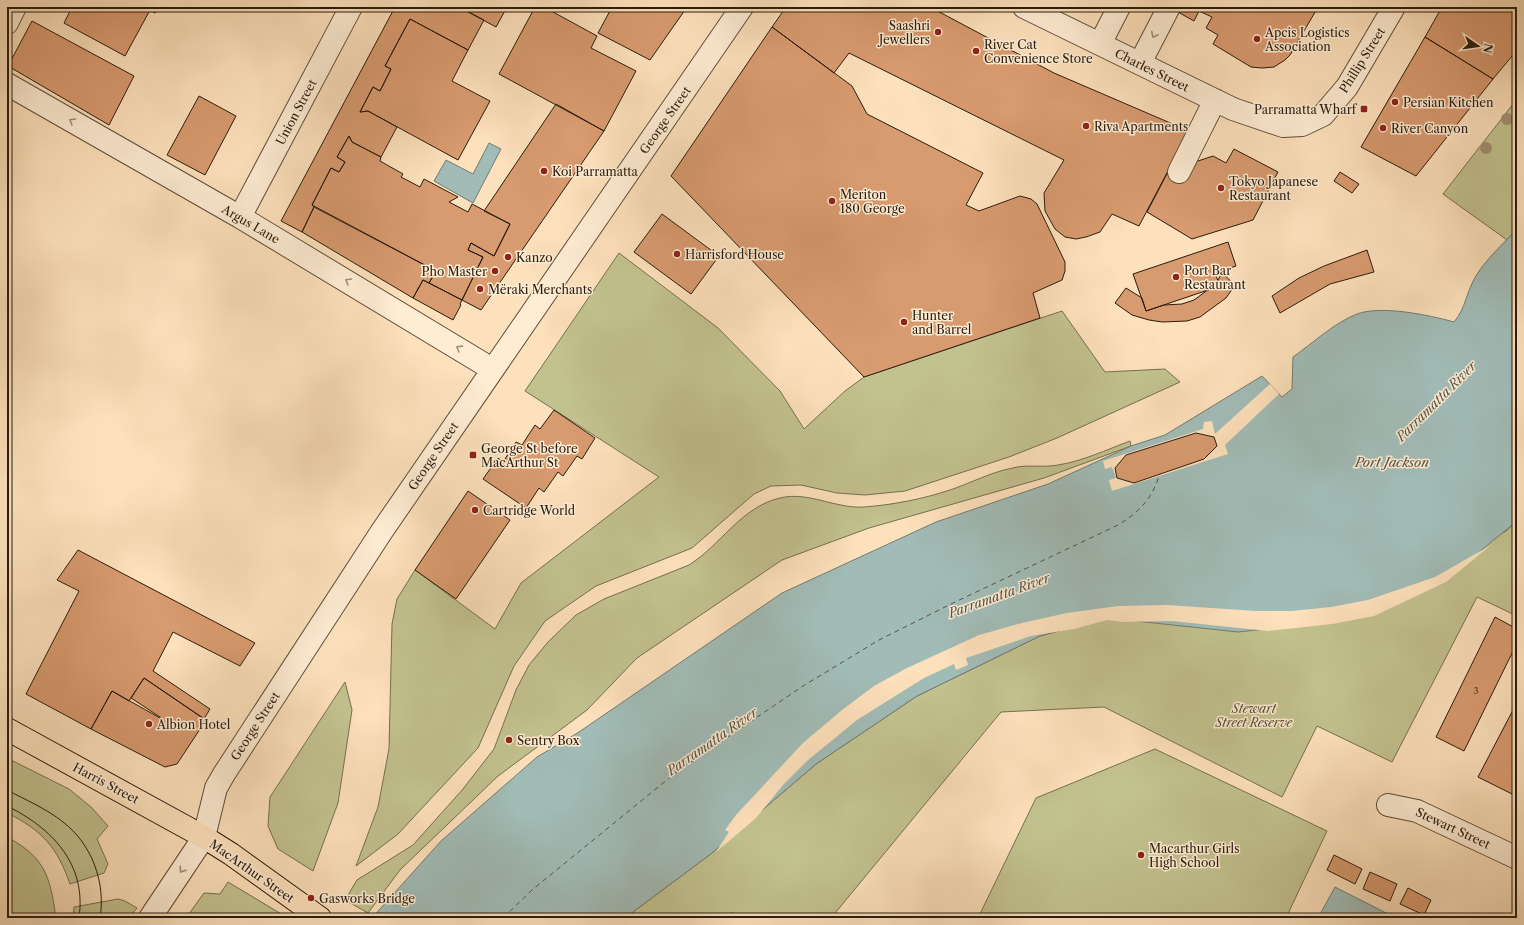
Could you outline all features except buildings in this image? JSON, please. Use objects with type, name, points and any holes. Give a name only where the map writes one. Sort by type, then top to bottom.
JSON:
[{"type":"main road","name":"Harris Street","points":[[7,729],[204,837]]},
{"type":"main road","name":"MacArthur Street","points":[[204,837],[231,854],[320,918]]},
{"type":"street","points":[[7,23],[16,7]]},
{"type":"street","name":"Union Street","points":[[240,217],[351,7]]},
{"type":"street","name":"George Street","points":[[150,918],[204,837],[216,788],[224,774],[382,531],[742,7]]},
{"type":"street","name":"Charles Street","points":[[1025,7],[1233,109],[1283,126]]},
{"type":"street","points":[[1140,64],[1169,7]]},
{"type":"street","name":"Phillip Street","points":[[1283,126],[1302,125],[1323,115],[1347,87],[1394,7]]},
{"type":"street","points":[[1093,40],[1109,10]]},
{"type":"street","name":"Argus Lane","points":[[7,84],[240,217],[492,369]]},
{"type":"street","points":[[1180,172],[1215,100]]},
{"type":"street","name":"Stewart Street","points":[[1388,805],[1417,811],[1517,858]]},
{"type":"green space","points":[[1517,99],[1517,229],[1507,240],[1443,194]]},
{"type":"green space","points":[[619,253],[718,328],[780,391],[804,429],[845,391],[864,377],[1062,311],[1105,372],[1165,369],[1180,382],[1057,438],[1009,457],[905,491],[865,495],[837,493],[801,485],[771,486],[754,494],[692,548],[596,586],[545,621],[514,666],[478,748],[398,834],[356,866],[378,807],[389,749],[392,624],[397,599],[415,570],[495,629],[521,583],[659,477],[525,391]]},
{"type":"green space","points":[[1130,441],[1131,446],[1044,478],[869,528],[782,560],[637,658],[587,710],[498,776],[400,870],[368,913],[345,900],[357,880],[413,845],[463,789],[494,749],[516,690],[529,665],[548,642],[576,615],[604,599],[689,565],[754,509],[766,503],[790,496],[812,498],[854,507],[896,503],[950,490],[1005,470],[1024,466],[1052,466],[1076,461]]},
{"type":"green space","name":"Stewart Street Reserve","points":[[1517,521],[1517,616],[1477,597],[1392,762],[1317,726],[1282,797],[1104,707],[1001,712],[831,918],[730,918],[733,912],[728,918],[625,918],[712,853],[816,764],[917,696],[1040,636],[1107,618],[1505,532]]},
{"type":"green space","points":[[345,682],[352,710],[338,803],[313,871],[278,849],[268,826],[270,797]]},
{"type":"green space","points":[[1155,749],[1327,831],[1286,918],[978,918],[1036,798]]},
{"type":"green space","points":[[7,758],[69,789],[91,807],[108,826],[97,839],[108,864],[104,873],[70,884],[60,860],[47,841],[30,826],[7,813]]},
{"type":"green space","points":[[7,837],[30,853],[44,870],[51,891],[56,918],[7,918]]},
{"type":"green space","points":[[228,882],[288,918],[186,918],[204,893],[220,894]]},
{"type":"green space","points":[[118,899],[137,908],[129,918],[73,918],[74,907]]},
{"type":"water","points":[[489,143],[501,149],[473,203],[434,181],[446,160],[473,174]]},
{"type":"water","name":"Port Jackson","points":[[1517,229],[1517,521],[1445,580],[1332,622],[1238,632],[1107,618],[1040,636],[917,696],[816,764],[712,853],[625,918],[372,918],[441,841],[537,757],[579,732],[782,593],[936,522],[1048,484],[1131,446],[1165,435],[1262,376],[1282,397],[1292,389],[1293,357],[1332,328],[1357,314],[1379,310],[1405,312],[1454,322],[1461,311],[1473,282],[1480,270]]},
{"type":"water","points":[[1335,887],[1396,918],[1318,918]]},
{"type":"pier","points":[[1270,384],[1279,394],[1225,445],[1228,454],[1112,491],[1109,480],[1116,478],[1112,467],[1105,469],[1103,461],[1203,429],[1204,422],[1212,421],[1215,434]]},
{"type":"pier","points":[[1491,545],[1446,582],[1374,616],[1332,624],[1268,631],[1172,621],[1123,622],[1107,620],[1074,629],[1031,636],[966,658],[968,665],[956,670],[954,664],[924,678],[857,720],[808,760],[783,785],[756,818],[715,853],[729,832],[725,830],[736,815],[803,743],[842,710],[874,686],[907,668],[979,635],[1022,623],[1067,613],[1118,606],[1167,605],[1256,611],[1292,611],[1331,607],[1368,600],[1435,577]]},
{"type":"ferry route","points":[[503,918],[532,890],[679,770],[803,686],[879,640],[953,603],[1118,525],[1132,516],[1143,505],[1152,492],[1159,476]]},
{"type":"tram line","points":[[7,790],[57,817],[82,841],[95,865],[99,878],[101,891],[100,918]]},
{"type":"tram line","points":[[7,806],[38,825],[52,837],[63,850],[72,865],[77,881],[80,899],[79,918]]},
{"type":"place","name":"Saashri Jewellers","points":[[938,32]]},
{"type":"place","name":"Apcis Logistics Association","points":[[1257,39]]},
{"type":"place","name":"River Cat Convenience Store","points":[[976,51]]},
{"type":"place","name":"Persian Kitchen","points":[[1395,102]]},
{"type":"place","name":"Parramatta Wharf","points":[[1364,109]]},
{"type":"place","name":"Riva Apartments","points":[[1086,126]]},
{"type":"place","name":"River Canyon","points":[[1383,128]]},
{"type":"place","name":"Koi Parramatta","points":[[544,171]]},
{"type":"place","name":"Tokyo Japanese Restaurant","points":[[1221,188]]},
{"type":"place","name":"Meriton 180 George","points":[[832,201]]},
{"type":"place","name":"Harrisford House","points":[[677,254]]},
{"type":"place","name":"Kanzo","points":[[508,257]]},
{"type":"place","name":"Pho Master","points":[[495,271]]},
{"type":"place","name":"Port Bar Restaurant","points":[[1176,277]]},
{"type":"place","name":"Mëraki Merchants","points":[[480,289]]},
{"type":"place","name":"Hunter and Barrel","points":[[904,322]]},
{"type":"place","name":"George St before MacArthur St","points":[[473,455]]},
{"type":"place","name":"Cartridge World","points":[[475,510]]},
{"type":"place","name":"Albion Hotel","points":[[149,724]]},
{"type":"place","name":"Sentry Box","points":[[509,740]]},
{"type":"place","name":"Macarthur Girls High School","points":[[1141,855]]},
{"type":"place","name":"Gasworks Bridge","points":[[311,898]]},
{"type":"water label","name":"Parramatta River","points":[[1436,401]]},
{"type":"water label","name":"Parramatta River","points":[[999,595]]},
{"type":"water label","name":"Parramatta River","points":[[712,741]]}]
